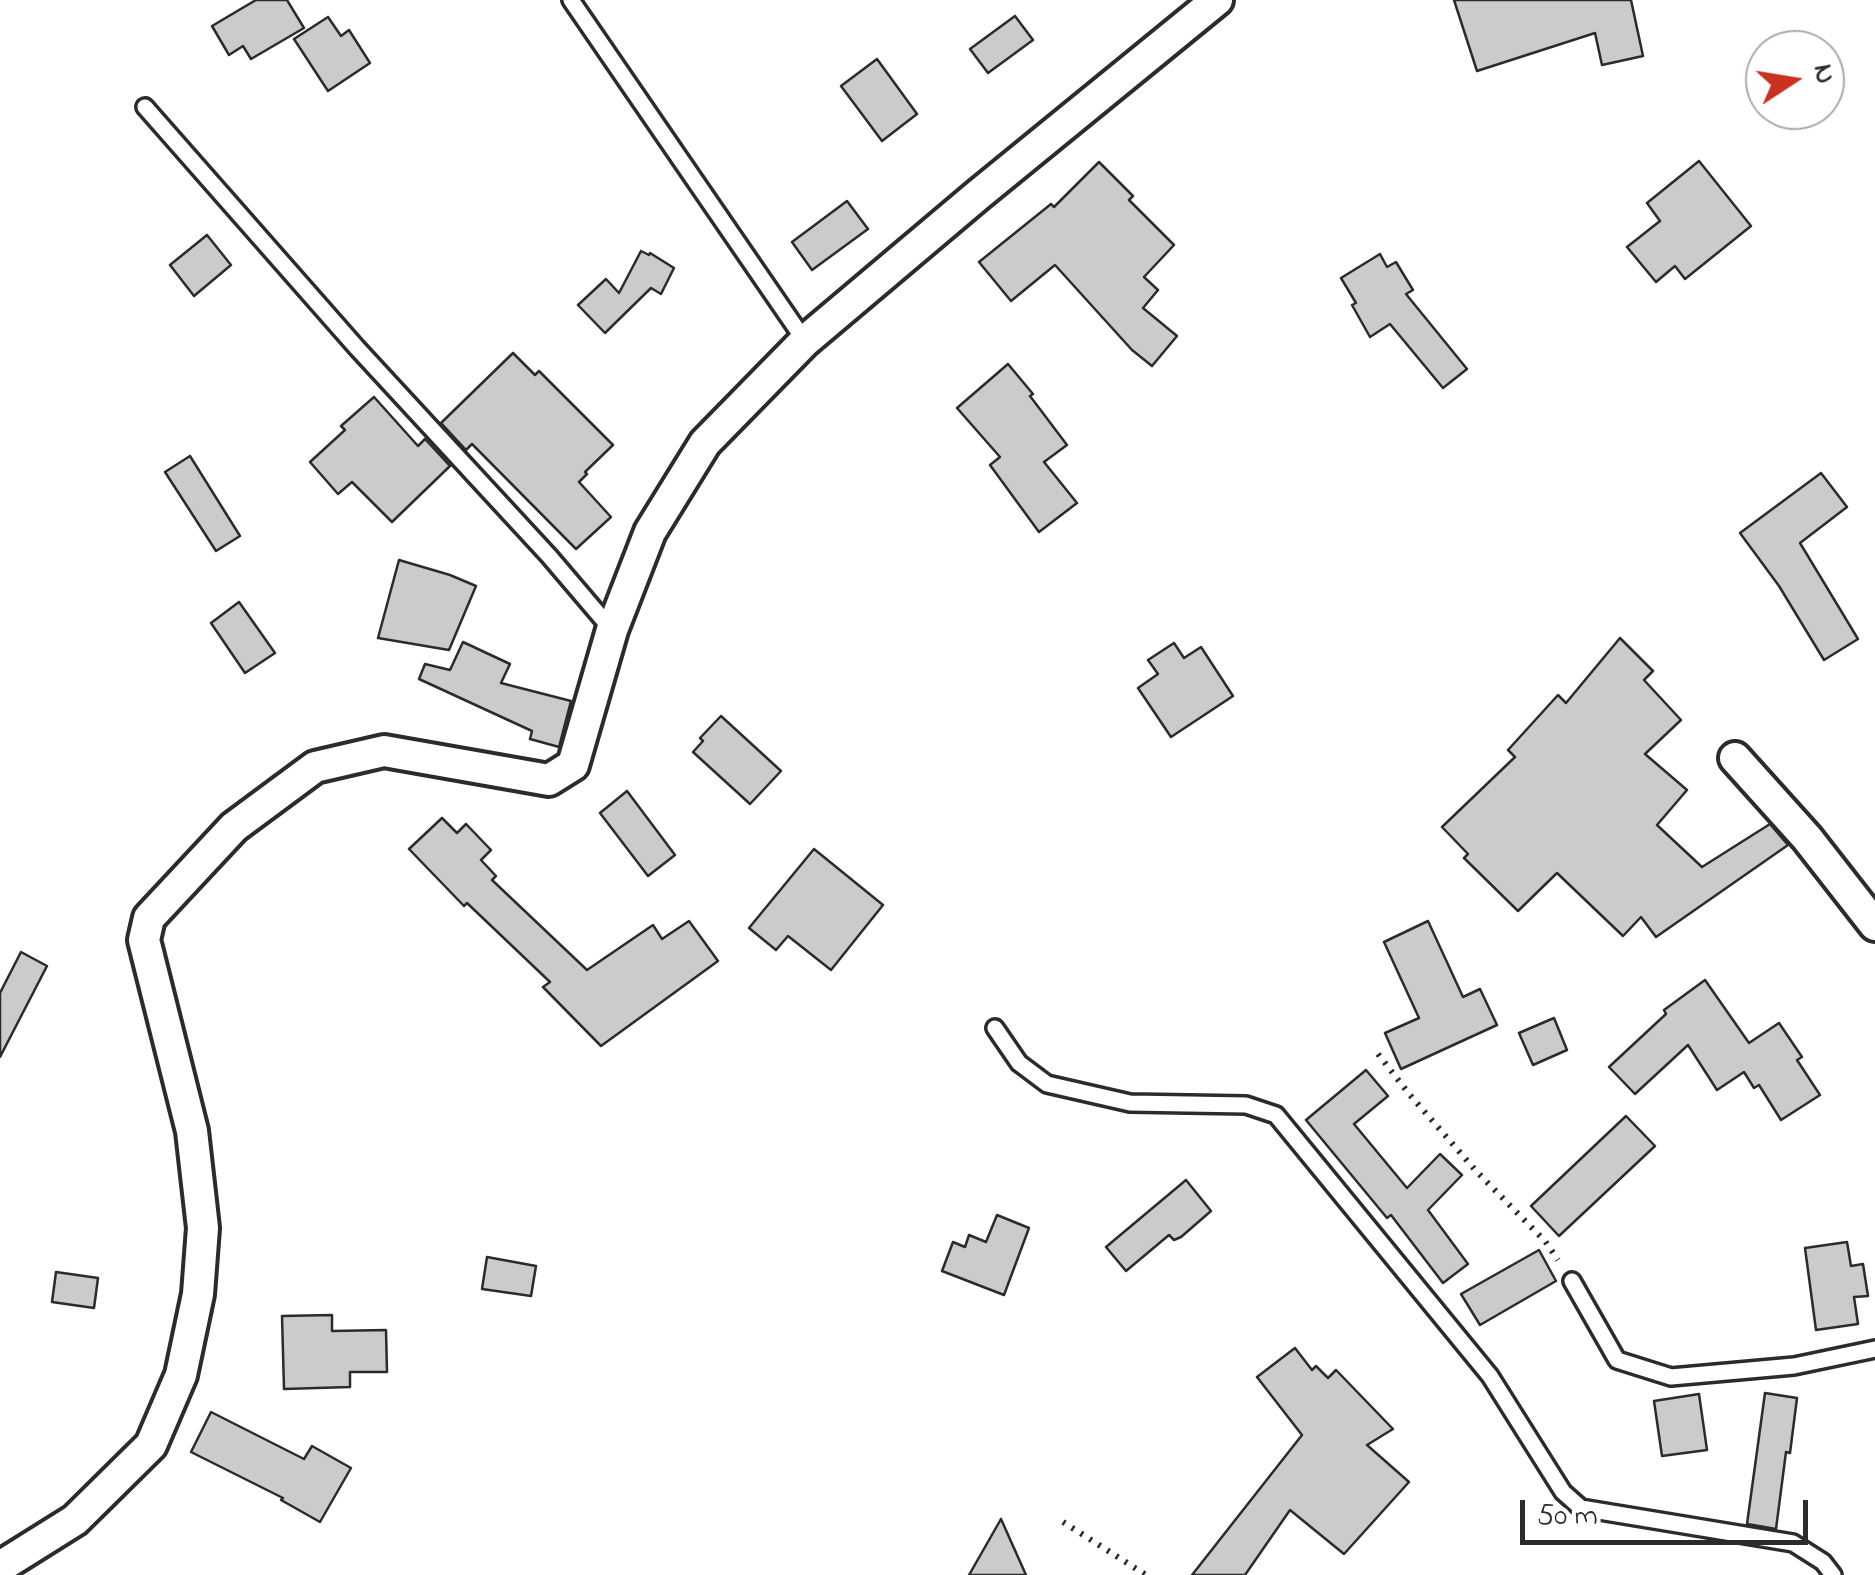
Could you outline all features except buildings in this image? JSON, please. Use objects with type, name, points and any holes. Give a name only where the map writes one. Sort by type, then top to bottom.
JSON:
[{"type":"street","points":[[0,1567],[75,1520],[151,1446],[182,1375],[198,1294],[203,1228],[192,1132],[144,940],[149,918],[234,827],[315,767],[384,751],[549,780],[573,765],[612,630],[650,532],[705,443],[805,342],[1218,0]]},
{"type":"street","points":[[1736,758],[1807,838],[1875,925]]},
{"type":"lane","points":[[571,0],[805,342]]},
{"type":"lane","points":[[144,107],[612,630]]},
{"type":"lane","points":[[995,1028],[1019,1064],[1047,1084],[1130,1104],[1246,1105],[1276,1116],[1490,1376],[1563,1492],[1581,1508],[1792,1543],[1823,1562],[1833,1575]]},
{"type":"lane","points":[[1572,1281],[1617,1360],[1671,1377],[1794,1366],[1875,1350]]},
{"type":"path","points":[[1378,1054],[1476,1172],[1545,1240],[1572,1281]]},
{"type":"path","points":[[1063,1522],[1146,1575]]}]
